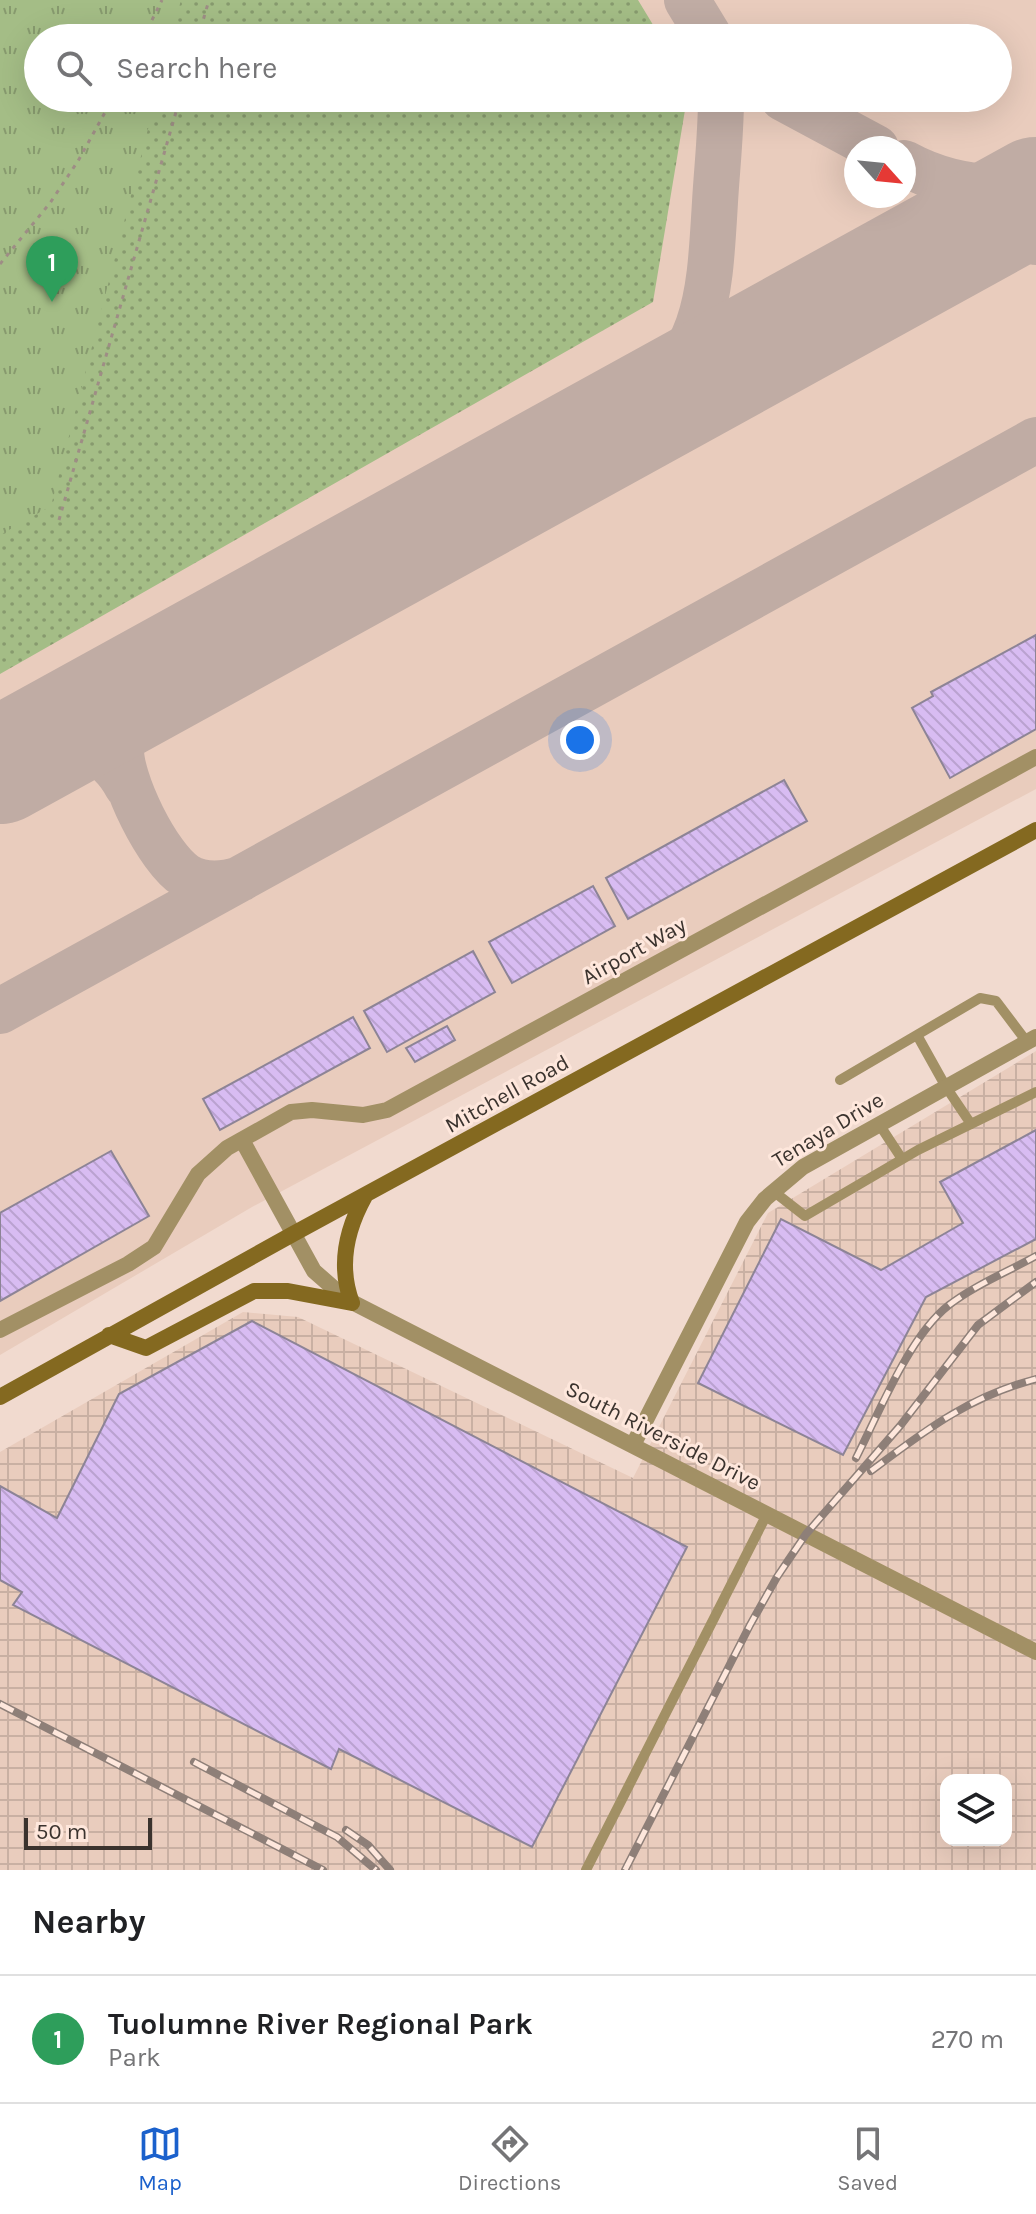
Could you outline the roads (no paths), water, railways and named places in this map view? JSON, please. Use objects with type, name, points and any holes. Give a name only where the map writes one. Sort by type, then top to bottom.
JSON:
[{"type":"main road","name":"Mitchell Road","points":[[0,1397],[1036,830]]},
{"type":"main road","points":[[109,1335],[146,1348],[254,1291],[288,1291],[352,1303],[346,1281],[345,1257],[351,1226],[365,1196]]},
{"type":"street","name":"Airport Way","points":[[0,1330],[128,1264],[154,1247],[198,1174],[227,1148],[291,1112],[312,1110],[363,1115],[387,1110],[1036,757]]},
{"type":"street","name":"Tenaya Drive","points":[[633,1445],[747,1222],[773,1191],[803,1167],[1031,1040]]},
{"type":"street","points":[[242,1140],[293,1234]]},
{"type":"street","name":"South Riverside Drive","points":[[293,1234],[318,1276],[352,1303],[1036,1652]]},
{"type":"lane","points":[[840,1080],[980,998],[996,1001],[1031,1040]]},
{"type":"lane","points":[[917,1035],[971,1124]]},
{"type":"lane","points":[[773,1191],[805,1216],[902,1159],[1036,1092]]},
{"type":"lane","points":[[879,1124],[902,1159]]},
{"type":"lane","points":[[586,1870],[767,1514]]},
{"type":"railway","points":[[856,1458],[896,1376],[934,1319],[969,1291],[1036,1256]]},
{"type":"railway","points":[[625,1870],[750,1625],[806,1534],[900,1426],[978,1325],[1036,1282]]},
{"type":"railway","points":[[871,1471],[968,1405],[1036,1379]]},
{"type":"railway","points":[[0,1704],[323,1870]]},
{"type":"railway","points":[[194,1762],[337,1837],[376,1870]]},
{"type":"railway","points":[[346,1830],[368,1845],[390,1870]]},
{"type":"place","name":"Tuolumne River Regional Park","points":[[52,302]]}]
